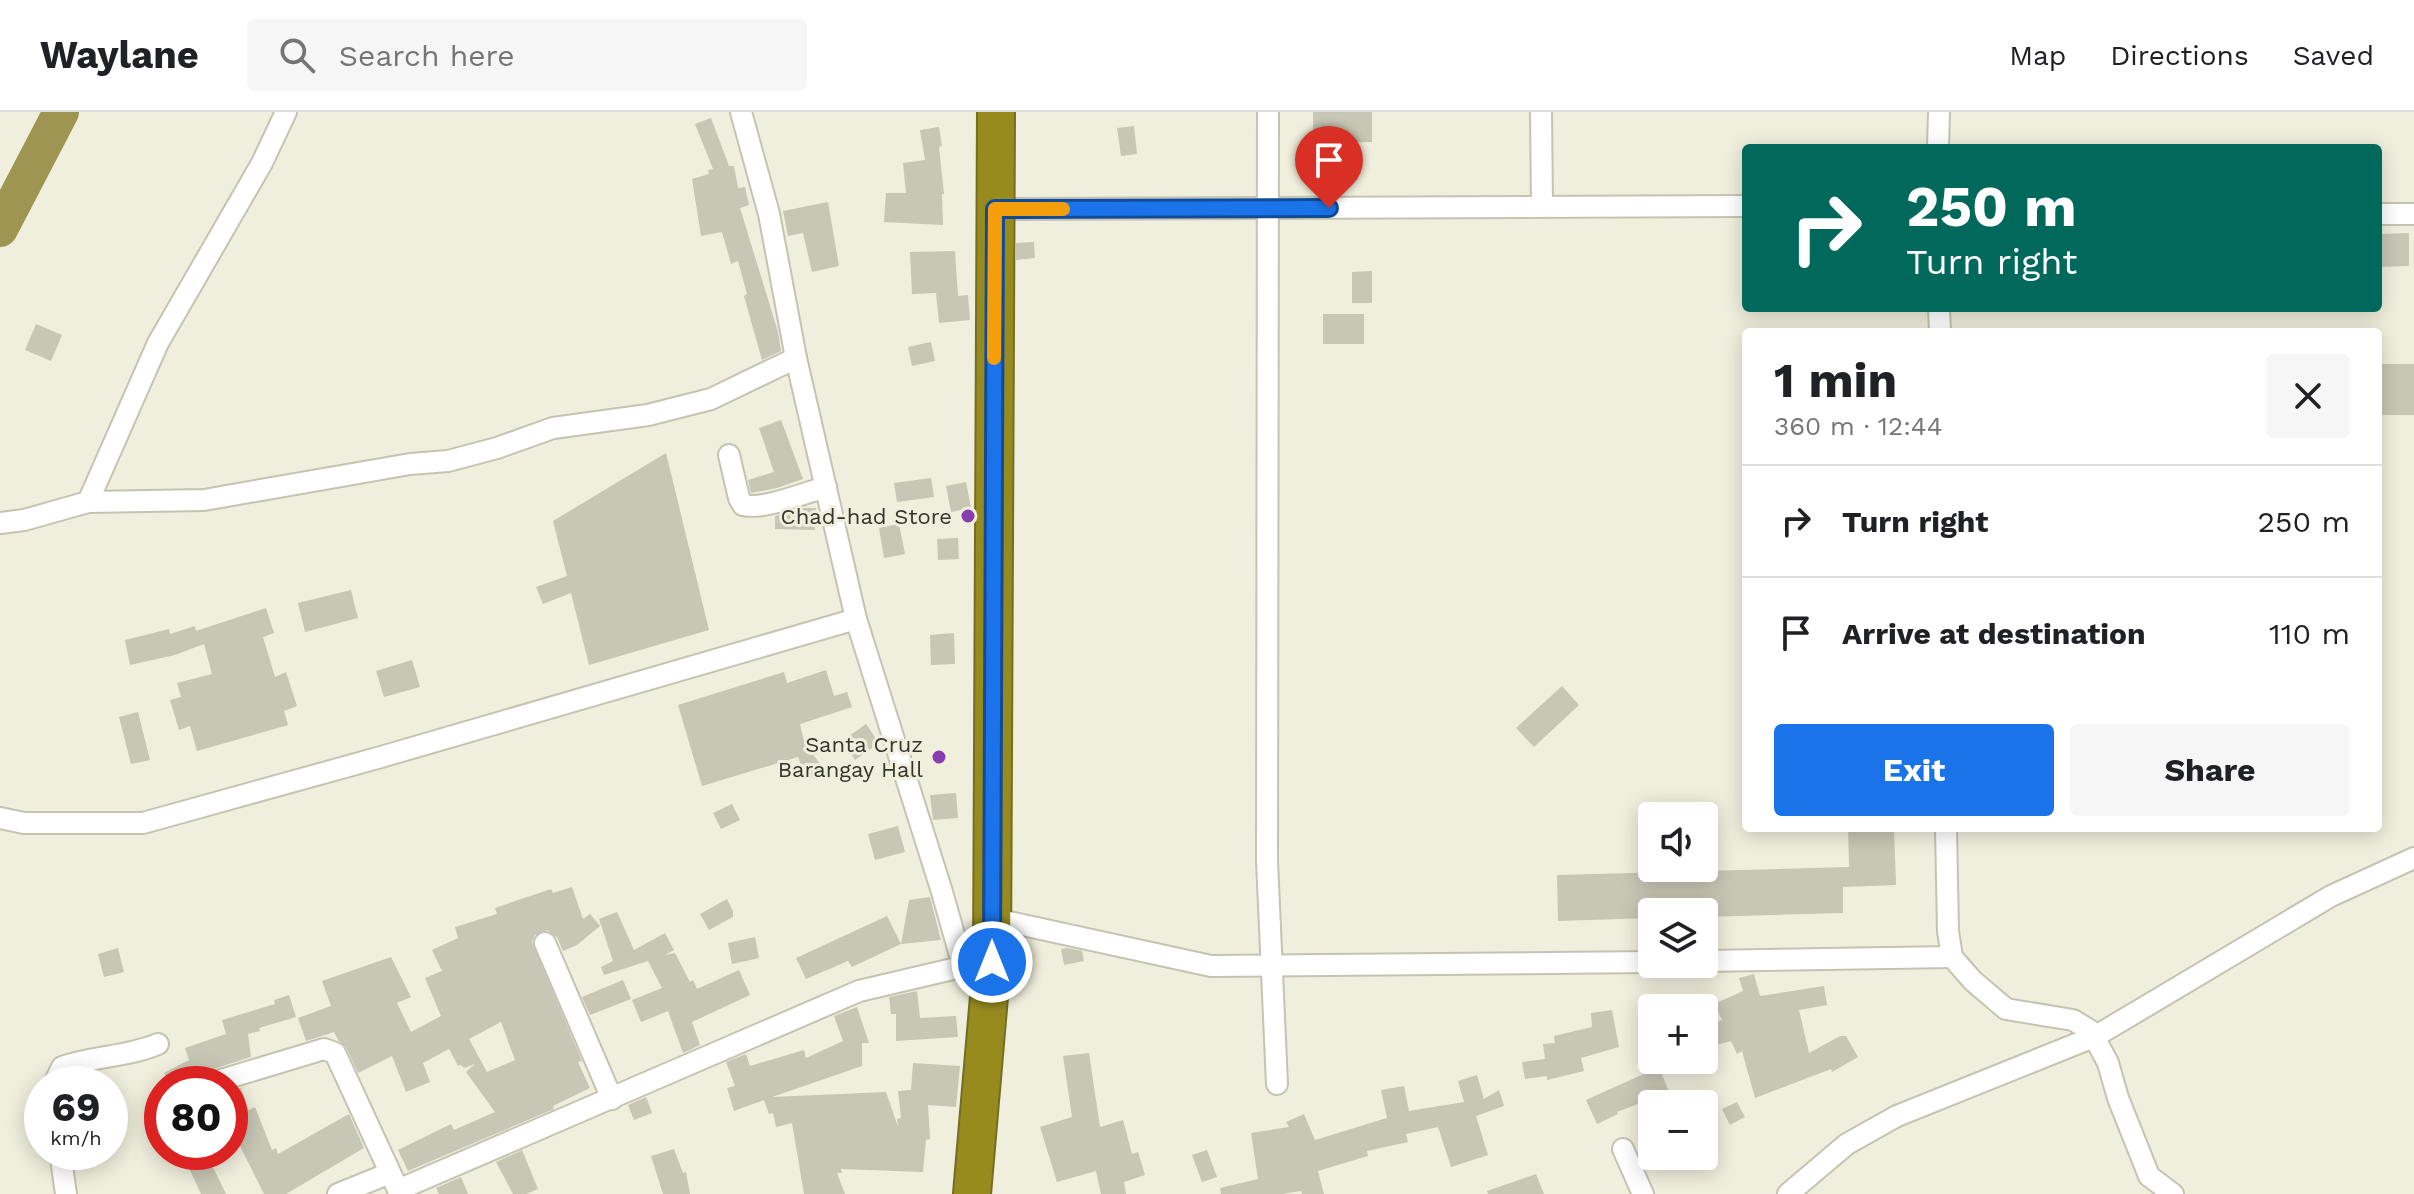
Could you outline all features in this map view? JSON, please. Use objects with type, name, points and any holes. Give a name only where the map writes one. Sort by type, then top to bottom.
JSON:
[{"type":"highway","points":[[972,1194],[977,964],[991,918],[996,112]]},
{"type":"street","points":[[88,502],[158,343],[262,163],[286,112]]},
{"type":"street","points":[[338,1194],[396,1186],[612,1099],[859,991],[977,964],[942,892],[856,619],[796,358],[769,214],[741,112]]},
{"type":"street","points":[[1268,112],[1267,861],[1277,1084]]},
{"type":"street","points":[[1541,112],[1542,205]]},
{"type":"street","points":[[1938,144],[1939,112]]},
{"type":"street","points":[[995,209],[1742,206]]},
{"type":"street","points":[[2382,214],[2414,214]]},
{"type":"street","points":[[0,523],[24,520],[88,502],[204,500],[410,464],[448,461],[553,428],[648,415],[711,399],[796,358]]},
{"type":"street","points":[[729,455],[743,505],[775,502],[826,487]]},
{"type":"street","points":[[0,818],[24,823],[143,823],[856,619]]},
{"type":"street","points":[[1946,832],[1948,931],[1952,957],[1973,981],[2006,1009],[2073,1020],[2096,1036],[2149,1176],[2173,1194]]},
{"type":"street","points":[[1788,1194],[1847,1144],[1897,1116],[2096,1036],[2331,896],[2414,858]]},
{"type":"street","points":[[991,918],[1211,966],[1638,962]]},
{"type":"street","points":[[545,943],[612,1099]]},
{"type":"street","points":[[1718,961],[1952,957]]},
{"type":"street","points":[[65,1066],[139,1052],[158,1044]]},
{"type":"street","points":[[248,1072],[324,1049],[335,1053],[396,1186]]},
{"type":"street","points":[[1623,1149],[1643,1194]]},
{"type":"street","points":[[63,1170],[66,1194]]},
{"type":"building","points":[[1313,112],[1372,112],[1372,142],[1313,143]]},
{"type":"building","points":[[711,118],[729,166],[734,166],[738,188],[745,187],[749,205],[740,208],[778,332],[781,351],[762,360],[744,296],[747,294],[738,261],[731,264],[722,232],[701,236],[692,179],[709,174],[708,170],[713,169],[695,124]]},
{"type":"building","points":[[1134,126],[1137,154],[1121,156],[1117,128]]},
{"type":"building","points":[[939,127],[943,225],[884,222],[886,193],[906,193],[903,163],[925,160],[920,130]]},
{"type":"building","points":[[828,202],[839,266],[812,272],[803,233],[788,236],[783,211]]},
{"type":"building","points":[[2409,233],[2409,266],[2382,267],[2382,234]]},
{"type":"building","points":[[1034,242],[1035,258],[1016,260],[1016,243]]},
{"type":"building","points":[[955,251],[958,296],[968,295],[970,320],[939,323],[936,293],[912,294],[910,252]]},
{"type":"building","points":[[1372,271],[1372,303],[1352,303],[1352,272]]},
{"type":"building","points":[[1323,314],[1364,314],[1364,344],[1323,344]]},
{"type":"building","points":[[36,324],[62,335],[51,361],[25,350]]},
{"type":"building","points":[[931,342],[935,361],[912,366],[908,347]]},
{"type":"building","points":[[2382,364],[2414,364],[2414,415],[2382,415]]},
{"type":"building","points":[[781,420],[803,479],[751,493],[748,480],[774,472],[759,428]]},
{"type":"building","points":[[666,453],[709,630],[589,665],[571,593],[543,604],[536,587],[567,576],[553,521]]},
{"type":"building","points":[[931,478],[934,497],[897,502],[894,483]]},
{"type":"building","points":[[966,482],[971,508],[951,512],[946,486]]},
{"type":"building","points":[[816,508],[815,530],[775,529],[775,516]]},
{"type":"building","points":[[899,524],[905,554],[884,558],[879,528]]},
{"type":"building","points":[[958,538],[959,559],[938,560],[937,539]]},
{"type":"building","points":[[351,590],[358,618],[305,632],[298,603]]},
{"type":"building","points":[[266,608],[274,633],[263,637],[275,677],[286,672],[297,706],[284,711],[288,725],[197,751],[190,726],[179,730],[170,700],[181,697],[177,683],[212,674],[204,644],[175,655],[130,665],[125,640],[169,629],[170,634],[195,626],[196,631]]},
{"type":"building","points":[[954,633],[955,664],[931,665],[930,635]]},
{"type":"building","points":[[412,660],[420,687],[384,697],[376,671]]},
{"type":"building","points":[[826,670],[834,696],[847,692],[852,707],[800,724],[804,741],[824,770],[807,780],[798,757],[702,786],[678,705],[784,672],[787,683]]},
{"type":"building","points":[[1562,686],[1579,705],[1534,747],[1516,728]]},
{"type":"building","points":[[138,712],[150,760],[131,764],[119,717]]},
{"type":"building","points":[[866,724],[879,743],[855,760],[842,741]]},
{"type":"building","points":[[956,793],[958,818],[933,820],[930,795]]},
{"type":"building","points":[[732,804],[740,820],[721,829],[713,813]]},
{"type":"building","points":[[898,826],[905,852],[875,860],[868,834]]},
{"type":"building","points":[[1848,832],[1894,832],[1896,885],[1843,887],[1843,913],[1718,917],[1718,898],[1638,898],[1638,918],[1558,921],[1557,875],[1638,873],[1638,882],[1718,882],[1718,871],[1849,867]]},
{"type":"building","points":[[572,887],[583,919],[590,914],[600,926],[577,945],[563,951],[557,937],[547,930],[535,935],[532,942],[582,1061],[578,1062],[590,1088],[553,1106],[554,1109],[408,1171],[398,1150],[451,1124],[454,1130],[495,1112],[466,1072],[475,1064],[464,1068],[458,1066],[449,1049],[423,1063],[430,1082],[406,1092],[392,1056],[358,1073],[346,1047],[334,1032],[306,1041],[298,1018],[331,1006],[322,981],[391,957],[411,997],[397,1003],[411,1032],[441,1016],[425,978],[442,971],[432,950],[458,938],[455,927],[497,914],[495,908],[551,889],[553,893]],"holes":[[[501,1022],[515,1060],[487,1072],[469,1039]]]},
{"type":"building","points":[[930,897],[941,940],[901,944],[909,900]]},
{"type":"building","points":[[727,899],[733,917],[709,930],[700,914]]},
{"type":"building","points":[[617,912],[634,950],[665,933],[674,950],[665,955],[675,953],[697,989],[739,970],[750,995],[692,1022],[700,1045],[683,1053],[668,1011],[641,1022],[632,1000],[662,988],[648,961],[604,975],[601,967],[613,961],[599,919]]},
{"type":"building","points":[[887,916],[901,944],[852,967],[848,961],[806,979],[796,958]]},
{"type":"building","points":[[755,937],[759,958],[732,964],[728,943]]},
{"type":"building","points":[[118,948],[124,972],[104,977],[98,954]]},
{"type":"building","points":[[1061,949],[1082,951],[1084,961],[1064,965]]},
{"type":"building","points":[[1754,974],[1760,996],[1824,986],[1827,1005],[1799,1010],[1809,1053],[1840,1036],[1846,1036],[1858,1057],[1832,1072],[1831,1069],[1755,1098],[1742,1051],[1737,1054],[1731,1041],[1718,1044],[1718,1022],[1722,1020],[1718,1002],[1743,991],[1739,978]]},
{"type":"building","points":[[623,980],[631,999],[590,1015],[582,997]]},
{"type":"building","points":[[917,991],[920,1018],[956,1016],[958,1037],[896,1041],[896,1014],[891,1014],[889,997]]},
{"type":"building","points":[[289,995],[296,1017],[248,1034],[251,1057],[223,1066],[177,1066],[189,1060],[185,1048],[226,1034],[222,1020],[275,1004],[274,1000]]},
{"type":"building","points":[[857,1007],[869,1043],[862,1043],[862,1066],[772,1097],[886,1092],[898,1127],[897,1119],[901,1118],[898,1091],[911,1090],[913,1063],[960,1066],[956,1107],[928,1105],[930,1139],[926,1140],[923,1172],[841,1169],[842,1173],[837,1173],[845,1194],[804,1194],[792,1123],[776,1127],[773,1113],[769,1114],[764,1100],[734,1111],[727,1088],[735,1086],[726,1062],[746,1054],[750,1066],[804,1050],[806,1058],[843,1041],[834,1016]]},
{"type":"building","points":[[1612,1010],[1619,1047],[1581,1058],[1584,1071],[1547,1080],[1547,1076],[1525,1079],[1522,1062],[1545,1059],[1543,1044],[1555,1043],[1554,1036],[1592,1027],[1591,1013]]},
{"type":"building","points":[[1089,1053],[1100,1127],[1123,1120],[1132,1154],[1138,1152],[1145,1175],[1124,1182],[1126,1194],[1101,1194],[1096,1171],[1057,1182],[1040,1127],[1072,1117],[1063,1056]]},
{"type":"building","points":[[1644,1074],[1662,1074],[1668,1090],[1638,1090],[1638,1104],[1597,1124],[1586,1100]]},
{"type":"building","points":[[1477,1075],[1484,1099],[1499,1090],[1504,1106],[1476,1116],[1488,1155],[1451,1167],[1438,1127],[1406,1134],[1408,1142],[1367,1151],[1368,1156],[1318,1171],[1324,1194],[1302,1194],[1301,1191],[1221,1194],[1220,1188],[1258,1179],[1251,1133],[1289,1127],[1286,1122],[1304,1114],[1315,1140],[1387,1118],[1381,1090],[1404,1086],[1409,1111],[1464,1102],[1458,1081]]},
{"type":"building","points":[[646,1097],[652,1113],[634,1120],[628,1105]]},
{"type":"building","points":[[1737,1102],[1745,1117],[1730,1125],[1722,1109]]},
{"type":"building","points":[[255,1107],[272,1150],[276,1148],[278,1154],[349,1114],[364,1148],[286,1194],[264,1194],[248,1162],[248,1110]]},
{"type":"building","points":[[674,1149],[683,1173],[686,1172],[690,1194],[663,1194],[651,1156]]},
{"type":"building","points":[[522,1150],[538,1189],[526,1194],[513,1194],[496,1162]]},
{"type":"building","points":[[1207,1150],[1217,1177],[1202,1182],[1192,1155]]},
{"type":"building","points":[[190,1170],[214,1170],[226,1194],[201,1194]]},
{"type":"building","points":[[1536,1174],[1544,1194],[1488,1194],[1487,1191]]},
{"type":"building","points":[[461,1177],[468,1194],[439,1194],[436,1188]]},
{"type":"waterway","points":[[0,229],[61,112]]},
{"type":"slow traffic","points":[[994,358],[995,209],[1063,209]]},
{"type":"place","name":"Chad-had Store","points":[[968,516]]},
{"type":"place","name":"Santa Cruz Barangay Hall","points":[[939,757]]},
{"type":"route","points":[[992,962],[995,209],[1329,208]]}]
